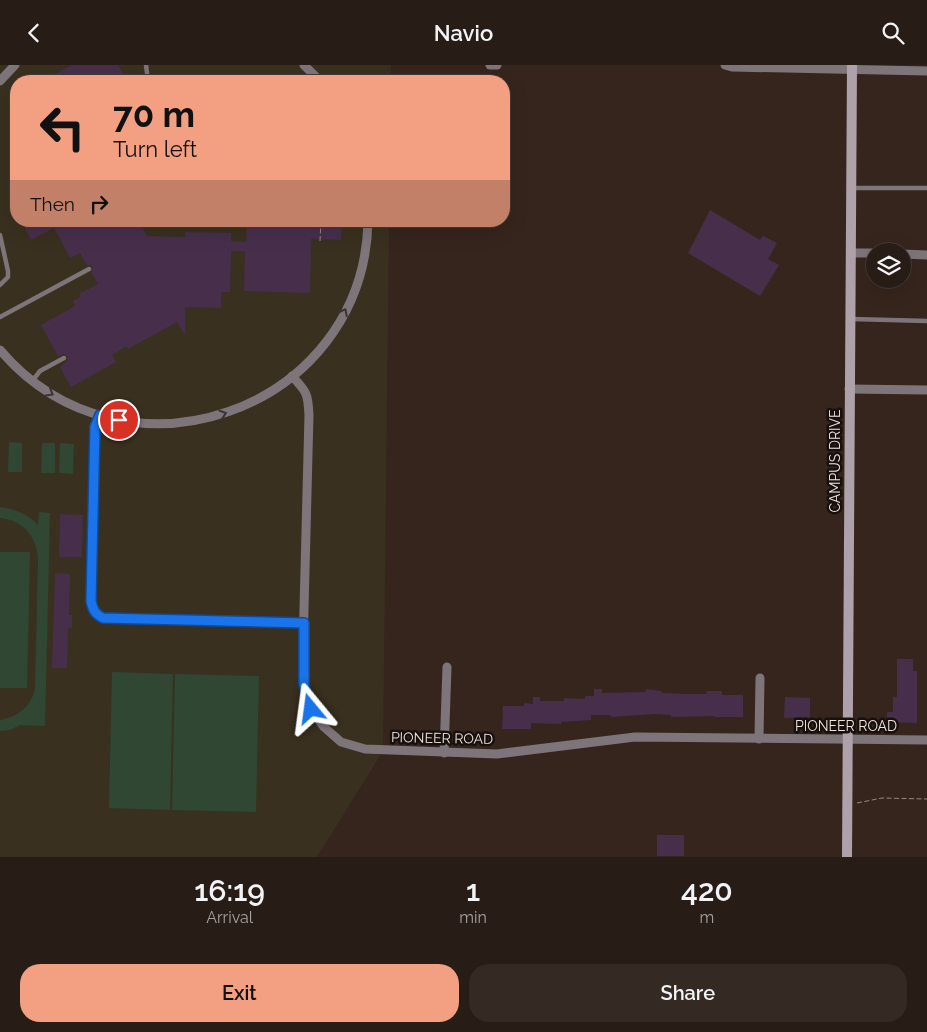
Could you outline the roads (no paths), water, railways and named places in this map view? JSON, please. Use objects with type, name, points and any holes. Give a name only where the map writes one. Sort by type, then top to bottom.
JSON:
[{"type":"main road","name":"CAMPUS DRIVE","points":[[846,857],[852,67]]},
{"type":"street","points":[[0,81],[16,65]]},
{"type":"street","points":[[304,65],[314,75]]},
{"type":"street","points":[[490,65],[497,65]]},
{"type":"street","points":[[725,65],[732,67],[852,67],[927,71]]},
{"type":"street","points":[[0,350],[9,361],[32,381],[62,400],[100,415],[138,423],[179,423],[200,421],[225,414],[270,393],[308,363],[326,341],[345,312],[353,295],[364,260],[367,227]]},
{"type":"street","points":[[851,253],[866,253]]},
{"type":"street","points":[[911,254],[927,255]]},
{"type":"street","name":"PIONEER ROAD","points":[[292,376],[304,389],[308,397],[304,685],[311,709],[324,727],[341,742],[365,749],[497,754],[635,737],[927,740]]},
{"type":"street","points":[[850,389],[927,390]]},
{"type":"street","points":[[444,753],[447,667]]},
{"type":"street","points":[[759,739],[760,678]]},
{"type":"lane","points":[[851,188],[927,188]]},
{"type":"lane","points":[[0,235],[8,277],[0,285]]},
{"type":"lane","points":[[0,317],[89,269]]},
{"type":"lane","points":[[850,319],[927,321]]},
{"type":"lane","points":[[32,381],[40,371],[64,358]]},
{"type":"lane","points":[[100,415],[95,427],[94,441],[91,592],[93,610],[97,615],[103,618],[304,623]]}]
